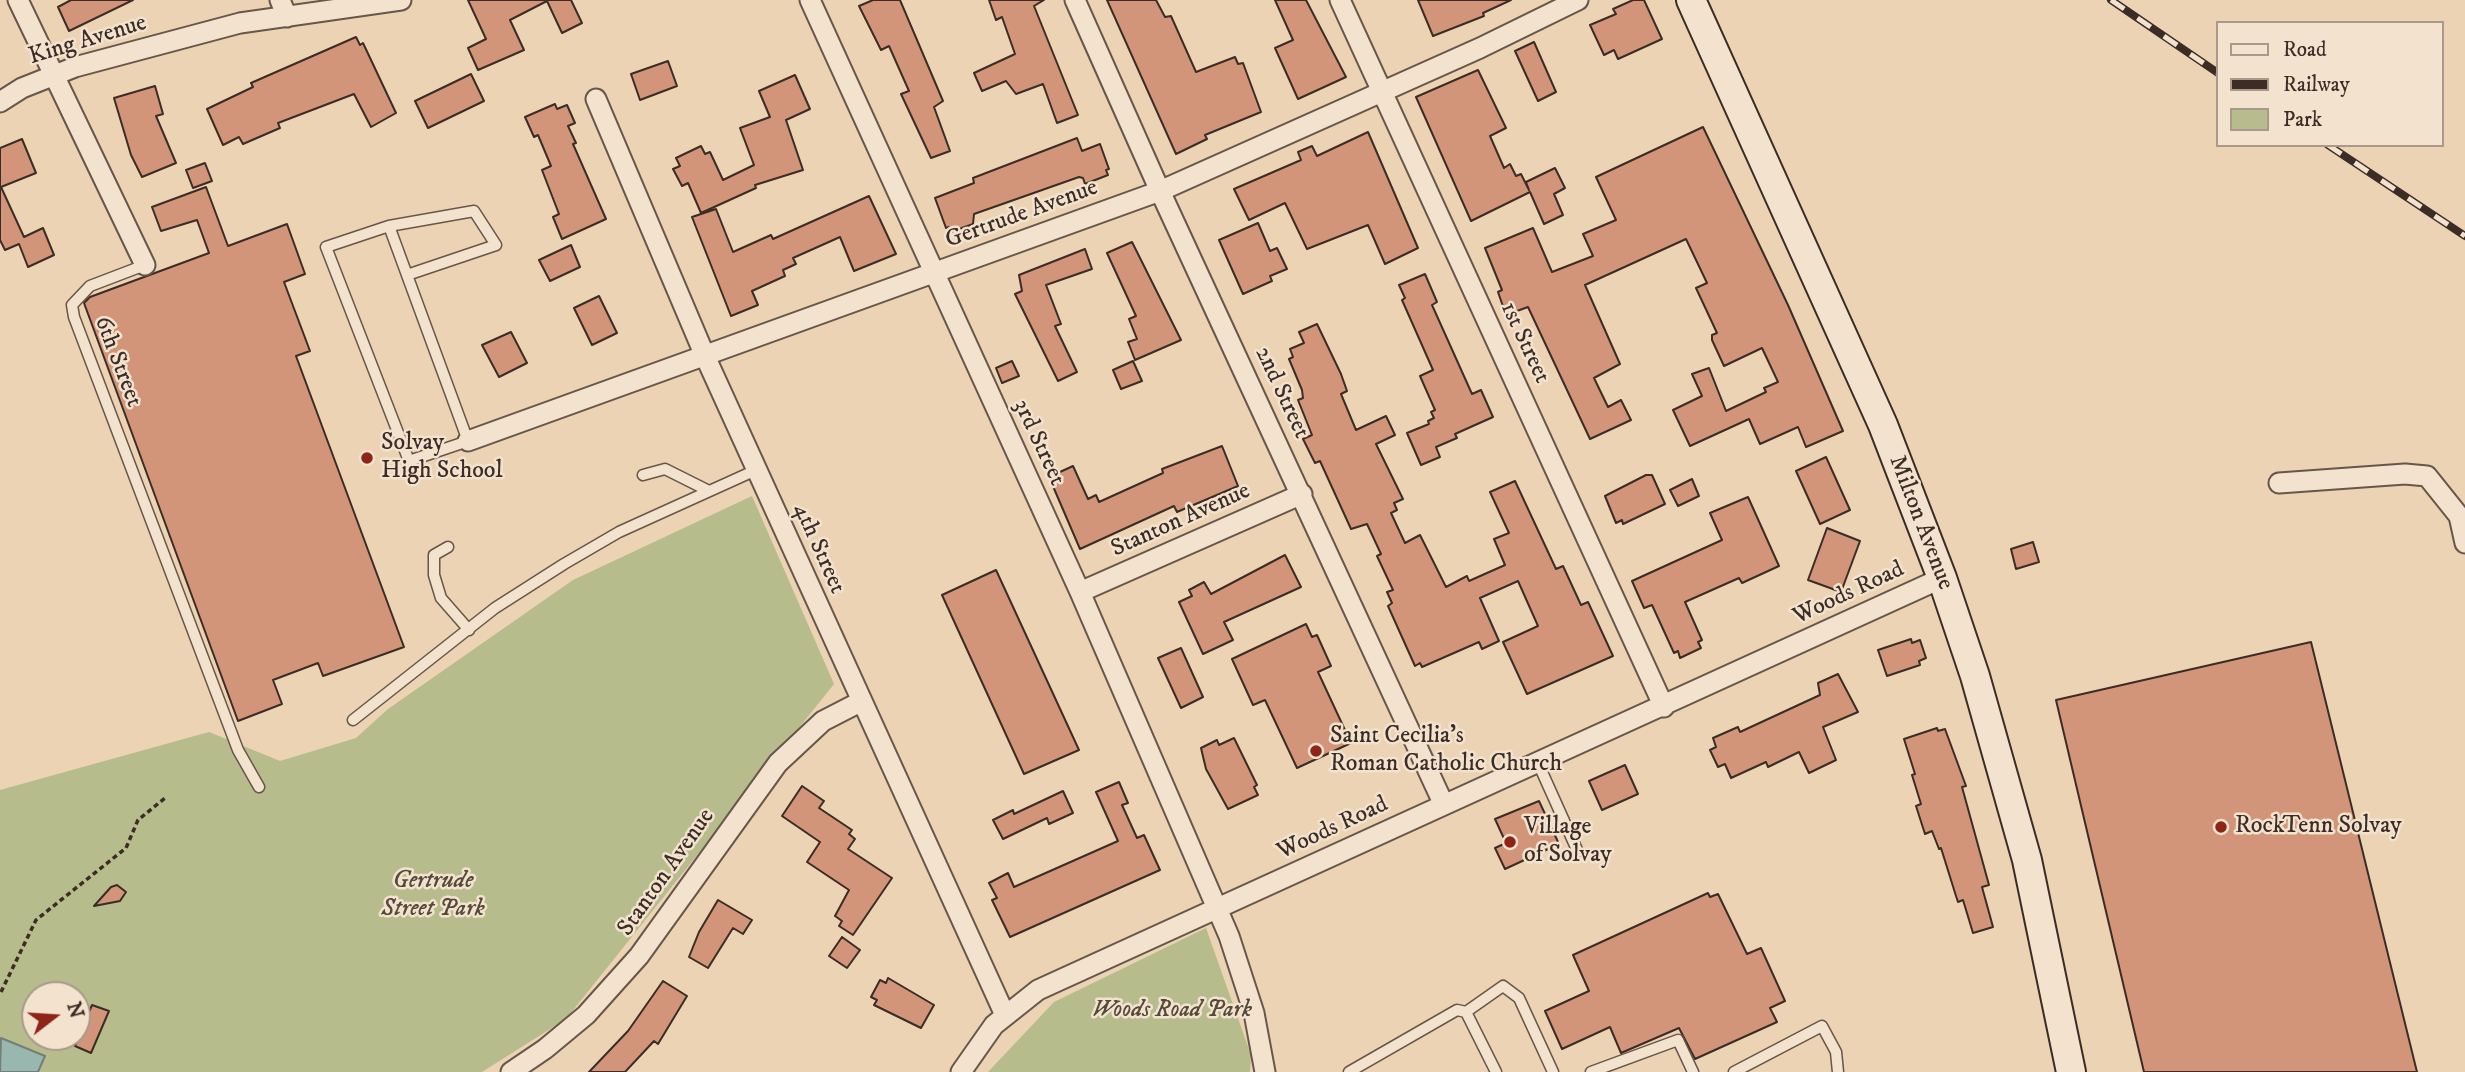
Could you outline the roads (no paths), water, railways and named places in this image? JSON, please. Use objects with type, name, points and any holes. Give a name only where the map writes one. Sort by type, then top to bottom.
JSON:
[{"type":"main road","name":"Milton Avenue","points":[[1691,0],[1882,425],[1942,578],[1975,676],[2027,860],[2071,1072]]},
{"type":"street","name":"6th Street","points":[[18,0],[145,265]]},
{"type":"street","name":"King Avenue","points":[[0,102],[53,75],[240,23],[283,8],[401,0]]},
{"type":"street","name":"3rd Street","points":[[810,0],[1080,592],[1229,936],[1254,1013],[1265,1072]]},
{"type":"street","name":"2nd Street","points":[[1076,0],[1160,191],[1444,805]]},
{"type":"street","name":"1st Street","points":[[1339,0],[1664,707]]},
{"type":"street","name":"Gertrude Avenue","points":[[468,441],[1160,191],[1382,93],[1578,0]]},
{"type":"street","name":"4th Street","points":[[596,99],[705,356],[860,702],[1005,1015]]},
{"type":"street","points":[[2279,483],[2405,474],[2427,476],[2459,516],[2465,543]]},
{"type":"street","name":"Stanton Avenue","points":[[1080,592],[1302,494]]},
{"type":"street","name":"Woods Road","points":[[961,1072],[1005,1015],[1038,990],[1942,578]]},
{"type":"street","name":"Stanton Avenue","points":[[511,1072],[545,1049],[586,1014],[639,956],[778,763],[823,721],[860,702]]},
{"type":"lane","points":[[389,226],[407,275],[468,441],[410,461],[326,247],[389,226],[474,211],[496,244],[407,275]]},
{"type":"lane","name":"6th Street","points":[[145,265],[90,286],[72,305],[74,317],[239,750],[259,787]]},
{"type":"lane","points":[[643,475],[665,469],[709,491]]},
{"type":"lane","points":[[353,720],[495,608],[620,532],[756,470]]},
{"type":"lane","points":[[448,547],[434,555],[434,575],[441,598],[469,630]]},
{"type":"lane","points":[[1538,763],[1578,852]]},
{"type":"lane","points":[[1349,1072],[1457,1010],[1466,1012],[1503,986],[1519,998],[1553,1072]]},
{"type":"lane","points":[[1466,1012],[1496,1072]]},
{"type":"lane","points":[[1734,1072],[1822,1026],[1836,1052],[1838,1072]]},
{"type":"lane","points":[[1591,1072],[1678,1040],[1693,1072]]},
{"type":"water","points":[[1,1038],[21,1046],[21,1051],[33,1051],[45,1056],[38,1072],[0,1072]]},
{"type":"railway","points":[[2111,0],[2216,72]]},
{"type":"railway","points":[[2331,147],[2465,236]]},
{"type":"place","name":"Solvay High School","points":[[367,458]]},
{"type":"place","name":"Saint Cecilia's Roman Catholic Church","points":[[1316,751]]},
{"type":"place","name":"RockTenn Solvay","points":[[2221,827]]},
{"type":"place","name":"Village of Solvay","points":[[1510,842]]},
{"type":"park label","name":"Gertrude Street Park","points":[[433,896]]},
{"type":"park label","name":"Woods Road Park","points":[[1172,1011]]}]
